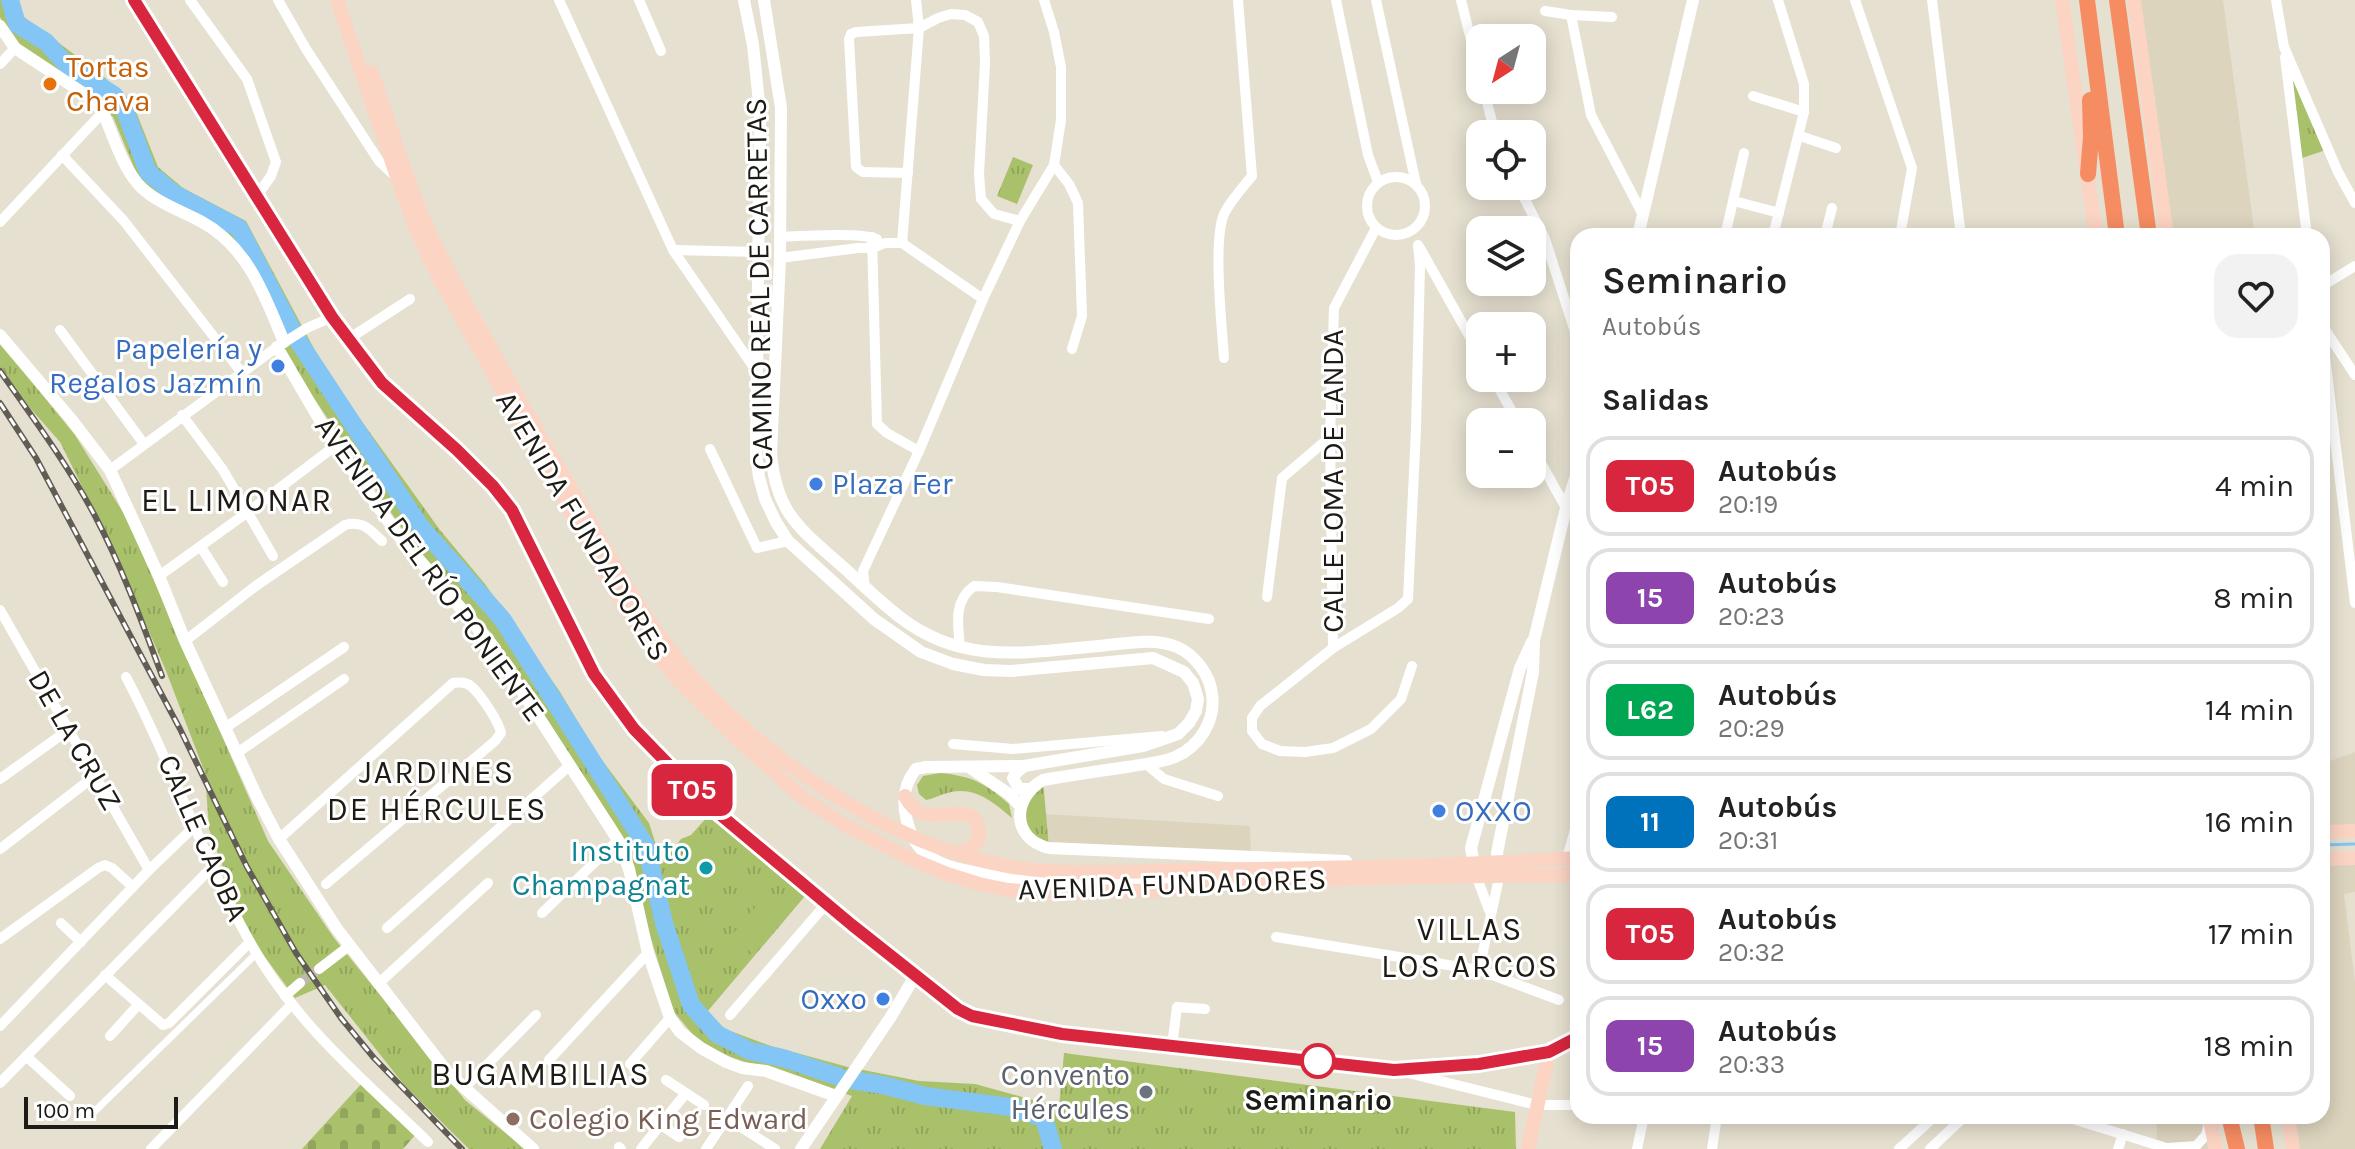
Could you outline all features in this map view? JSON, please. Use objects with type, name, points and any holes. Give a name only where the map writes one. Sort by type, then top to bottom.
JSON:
[{"type":"highway","points":[[2117,0],[2148,228]]},
{"type":"highway","points":[[2088,7],[2091,137],[2088,174]]},
{"type":"highway","points":[[2088,7],[2116,228]]},
{"type":"highway","points":[[2141,176],[2149,194],[2155,228]]},
{"type":"highway","points":[[2231,1124],[2237,1149]]},
{"type":"highway","points":[[2262,1124],[2266,1149]]},
{"type":"main road","name":"AVENIDA FUNDADORES","points":[[337,0],[402,176],[426,225],[469,310],[595,528],[621,579],[668,649],[716,700],[797,771],[856,809],[935,846],[1013,867],[1056,871],[1569,859]]},
{"type":"main road","name":"AVENIDA FUNDADORES","points":[[347,0],[417,232],[438,276],[636,626],[675,677],[720,723],[803,798],[843,824],[911,859],[979,884],[1008,890],[1052,893],[1170,890],[1220,883],[1570,876]]},
{"type":"main road","points":[[2062,0],[2095,228]]},
{"type":"main road","points":[[2134,0],[2166,228]]},
{"type":"main road","points":[[904,803],[922,815],[960,814],[974,818],[981,837],[967,851],[957,853]]},
{"type":"main road","points":[[2330,832],[2355,831]]},
{"type":"main road","points":[[2330,859],[2355,858]]},
{"type":"main road","points":[[1528,1149],[1549,1052],[1570,1041]]},
{"type":"main road","points":[[2210,1124],[2216,1149]]},
{"type":"main road","points":[[2289,1124],[2293,1149]]},
{"type":"street","points":[[134,0],[332,317],[382,383],[457,450],[512,510],[594,674],[634,729],[705,802],[915,976],[972,1016],[1062,1034],[1375,1067],[1537,1105],[1570,1105]]},
{"type":"street","points":[[190,0],[247,79],[276,162],[271,176],[256,197]]},
{"type":"street","points":[[278,0],[379,161],[402,176]]},
{"type":"street","points":[[559,0],[673,250],[757,372]]},
{"type":"street","points":[[639,0],[661,51]]},
{"type":"street","name":"CAMINO REAL DE CARRETAS","points":[[744,0],[753,45],[760,112],[756,453],[765,499],[788,541],[874,619],[921,652],[953,664],[1011,671],[1153,658],[1170,665],[1184,672],[1193,683],[1198,699],[1196,711],[1178,734]]},
{"type":"street","name":"CAMINO REAL DE CARRETAS","points":[[764,0],[781,108],[780,258],[771,453],[773,475],[782,505],[794,522],[865,588],[902,619],[929,636],[982,652],[1010,653],[1144,642],[1176,647],[1194,658],[1206,674],[1212,694],[1212,714],[1205,732],[1192,747],[1174,757],[1146,764],[1043,780],[1030,789]]},
{"type":"street","points":[[902,243],[919,28],[916,0]]},
{"type":"street","points":[[874,619],[868,605],[863,571],[919,451],[983,299],[1020,221],[1054,165],[1061,120],[1061,67],[1044,0]]},
{"type":"street","points":[[1224,358],[1219,238],[1224,214],[1252,176],[1238,0]]},
{"type":"street","points":[[1336,0],[1368,155],[1378,182]]},
{"type":"street","points":[[1376,0],[1416,184],[1425,201],[1422,220],[1416,228],[1403,235],[1389,235],[1376,228],[1367,213],[1368,196],[1378,182],[1390,177],[1404,178],[1416,184]]},
{"type":"street","points":[[1461,0],[1467,24]]},
{"type":"street","points":[[1640,228],[1693,0]]},
{"type":"street","points":[[1775,228],[1804,112],[1804,84],[1778,0]]},
{"type":"street","points":[[1855,0],[1912,168],[1901,228]]},
{"type":"street","points":[[1932,0],[1960,228]]},
{"type":"street","points":[[2276,0],[2306,228]]},
{"type":"street","points":[[1545,11],[1612,17]]},
{"type":"street","points":[[908,173],[863,172],[856,167],[849,39],[856,32],[919,28],[951,14],[965,15],[978,22],[984,36],[979,174],[981,199],[994,214],[1020,221]]},
{"type":"street","points":[[1571,15],[1591,115],[1643,215]]},
{"type":"street","name":"AVENIDA DEL RÍO PONIENTE","points":[[0,26],[15,48],[89,97],[103,112],[127,167],[138,184],[168,205],[217,231],[250,266],[335,446],[398,535],[492,645],[618,840],[629,869],[648,953],[670,1018],[680,1032],[726,1062],[837,1093]]},
{"type":"street","points":[[2284,47],[2338,172],[2355,203]]},
{"type":"street","points":[[0,64],[15,48]]},
{"type":"street","points":[[1753,96],[1804,112]]},
{"type":"street","points":[[0,222],[103,112]]},
{"type":"street","points":[[1800,136],[1836,148]]},
{"type":"street","points":[[1727,228],[1744,153]]},
{"type":"street","points":[[62,155],[124,221],[242,373]]},
{"type":"street","points":[[1054,165],[1076,194],[1078,203],[1082,316],[1072,349]]},
{"type":"street","points":[[1525,200],[1545,239],[1570,316]]},
{"type":"street","points":[[1734,201],[1779,213]]},
{"type":"street","points":[[1827,228],[1832,208]]},
{"type":"street","name":"CALLE LOMA DE LANDA","points":[[1333,648],[1330,437],[1334,308],[1376,228]]},
{"type":"street","points":[[1412,666],[1401,699],[1371,729],[1333,748],[1305,752],[1280,751],[1262,744],[1252,731],[1252,718],[1260,706],[1333,648],[1408,599],[1420,266],[1416,228]]},
{"type":"street","points":[[780,237],[902,243],[983,299]]},
{"type":"street","points":[[780,258],[858,248],[873,243]]},
{"type":"street","points":[[873,243],[877,424],[919,451]]},
{"type":"street","points":[[1418,245],[1466,330]]},
{"type":"street","points":[[673,250],[758,252]]},
{"type":"street","points":[[2330,281],[2355,266]]},
{"type":"street","points":[[350,338],[410,299]]},
{"type":"street","points":[[110,470],[284,342],[332,317]]},
{"type":"street","points":[[60,330],[144,444]]},
{"type":"street","points":[[0,335],[110,470],[185,641],[279,839],[349,946],[448,1073],[533,1149]]},
{"type":"street","points":[[2330,337],[2355,375]]},
{"type":"street","points":[[2330,400],[2355,603]]},
{"type":"street","points":[[182,415],[223,470],[273,556]]},
{"type":"street","points":[[1267,597],[1282,478],[1330,437]]},
{"type":"street","points":[[159,576],[335,446]]},
{"type":"street","points":[[710,449],[757,548],[788,541]]},
{"type":"street","points":[[1546,472],[1566,508]]},
{"type":"street","points":[[1479,970],[1490,912],[1489,878],[1498,861],[1497,853],[1533,672],[1534,640],[1570,495]]},
{"type":"street","points":[[2344,516],[2355,528]]},
{"type":"street","points":[[185,641],[257,585],[345,525],[355,522],[364,524],[382,541]]},
{"type":"street","points":[[201,547],[223,582]]},
{"type":"street","points":[[845,593],[852,594],[858,590],[854,576]]},
{"type":"street","points":[[960,647],[959,608],[963,596],[974,586],[1209,619]]},
{"type":"street","points":[[868,605],[873,601],[886,605]]},
{"type":"street","name":"DE LA CRUZ","points":[[0,610],[149,870]]},
{"type":"street","points":[[1490,912],[1489,878],[1472,862],[1471,848],[1520,668],[1534,640]]},
{"type":"street","points":[[225,728],[344,647]]},
{"type":"street","name":"CALLE CAOBA","points":[[126,677],[156,734],[213,866],[257,953],[288,1000],[329,1046],[428,1142]]},
{"type":"street","points":[[237,753],[344,679]]},
{"type":"street","points":[[279,839],[453,683],[462,682],[472,687],[499,725],[501,733],[326,884]]},
{"type":"street","points":[[0,779],[68,730]]},
{"type":"street","points":[[1178,734],[1143,746],[1024,766],[916,769],[907,781],[904,803],[914,841],[926,854],[959,869],[1033,882],[1220,883]]},
{"type":"street","points":[[953,744],[1013,749],[1178,734]]},
{"type":"street","points":[[1146,764],[1164,779],[1218,796]]},
{"type":"street","points":[[387,928],[569,766]]},
{"type":"street","points":[[1024,766],[1013,778],[1019,789],[1030,789]]},
{"type":"street","points":[[967,767],[1009,794],[1020,806]]},
{"type":"street","points":[[0,849],[96,775]]},
{"type":"street","points":[[1030,789],[1020,806],[1020,823],[1031,840],[1049,848],[1409,865]]},
{"type":"street","points":[[0,1026],[195,826]]},
{"type":"street","points":[[542,913],[618,840]]},
{"type":"street","points":[[0,939],[105,865],[133,887]]},
{"type":"street","points":[[0,1083],[213,866]]},
{"type":"street","points":[[378,984],[488,883]]},
{"type":"street","points":[[730,1015],[826,904]]},
{"type":"street","points":[[61,923],[81,942]]},
{"type":"street","points":[[1276,937],[1479,970],[1559,1000]]},
{"type":"street","points":[[105,975],[163,1025],[169,1023],[250,942]]},
{"type":"street","points":[[319,969],[349,946]]},
{"type":"street","points":[[94,1112],[257,953]]},
{"type":"street","points":[[549,1060],[648,953]]},
{"type":"street","points":[[801,1149],[915,976]]},
{"type":"street","points":[[151,1149],[288,1000],[300,983]]},
{"type":"street","points":[[110,1036],[138,1005]]},
{"type":"street","points":[[1172,1046],[1177,1007],[1205,1009]]},
{"type":"street","points":[[464,1088],[536,1015]]},
{"type":"street","points":[[630,1064],[670,1018]]},
{"type":"street","points":[[1394,1070],[1479,1064],[1549,1052]]},
{"type":"street","points":[[26,1056],[70,1096]]},
{"type":"street","points":[[666,1080],[704,1105]]},
{"type":"street","points":[[706,1149],[748,1086]]},
{"type":"street","points":[[641,1149],[686,1093]]},
{"type":"street","points":[[643,1113],[679,1137]]},
{"type":"street","points":[[727,1118],[775,1149]]},
{"type":"street","points":[[1637,1149],[1642,1124]]},
{"type":"street","points":[[1712,1149],[1716,1124]]},
{"type":"street","points":[[1899,1149],[1926,1124]]},
{"type":"street","points":[[1930,1149],[1957,1124]]},
{"type":"street","points":[[2090,1124],[2168,1148],[2196,1146],[2206,1135],[2208,1124]]},
{"type":"street","points":[[2118,1149],[2123,1134]]},
{"type":"shaded area","points":[[2134,0],[2223,0],[2254,228],[2166,228]]},
{"type":"shaded area","points":[[2355,752],[2355,831],[2330,832],[2330,761]]},
{"type":"shaded area","points":[[1045,814],[1250,826],[1251,856],[1049,848]]},
{"type":"shaded area","points":[[2355,858],[2355,892],[2344,894],[2355,982],[2355,1149],[2293,1149],[2289,1124],[2330,1124],[2330,859]]},
{"type":"shaded area","points":[[2157,1124],[2204,1124],[2208,1149],[2155,1149]]},
{"type":"green space","points":[[0,0],[17,0],[24,17],[102,75],[133,104],[158,167],[183,188],[246,221],[327,373],[440,530],[485,584],[560,692],[596,752],[649,823],[662,864],[681,839],[691,835],[708,816],[805,896],[707,1012],[725,1029],[771,1046],[848,1067],[919,1081],[975,1084],[1059,1107],[1064,1053],[1515,1112],[1516,1149],[820,1149],[852,1096],[733,1058],[700,1043],[674,1012],[647,926],[633,864],[616,826],[492,634],[411,542],[282,351],[242,253],[154,194],[138,177],[113,117],[13,39],[0,17]]},
{"type":"green space","points":[[2284,47],[2329,149],[2296,160]]},
{"type":"green space","points":[[1013,157],[1033,165],[1017,204],[997,196]]},
{"type":"green space","points":[[0,343],[75,435],[126,517],[268,841],[334,938],[465,1100],[525,1149],[469,1149],[405,1086],[325,985],[295,998],[246,931],[209,829],[205,773],[166,671],[115,553],[60,442],[0,374]]},
{"type":"green space","points":[[940,773],[970,779],[993,791],[1009,804],[1012,818],[989,800],[964,791],[926,800],[919,794],[917,785],[923,776]]},
{"type":"green space","points":[[1043,780],[1049,848],[1020,823],[1030,789]]},
{"type":"green space","points":[[761,900],[784,920],[754,955],[731,936]]},
{"type":"green space","points":[[362,1083],[417,1133],[403,1149],[302,1149]]},
{"type":"waterway","points":[[10,0],[17,24],[46,42],[68,66],[114,95],[124,108],[148,172],[173,193],[239,228],[297,339],[420,526],[503,620],[646,846],[664,923],[691,1005],[717,1034],[750,1051],[783,1058],[845,1079],[925,1096],[1010,1107],[1044,1118],[1053,1149]]},
{"type":"waterway","points":[[2330,845],[2355,844]]},
{"type":"tunnel","points":[[300,983],[319,969]]},
{"type":"railway","points":[[0,371],[85,497],[123,575],[162,676]]},
{"type":"railway","points":[[0,403],[36,458],[180,729],[247,867],[296,953],[341,1018],[374,1058],[462,1149]]},
{"type":"bus line","name":"T05","points":[[134,0],[332,317],[382,383],[457,450],[512,510],[594,674],[634,729],[705,802],[958,1009],[972,1016],[1062,1034],[1394,1070],[1479,1064],[1549,1052],[1570,1041]]},
{"type":"place","name":"Tortas Chava","points":[[50,84]]},
{"type":"place","name":"Papelería y Regalos Jazmín","points":[[278,366]]},
{"type":"place","name":"Plaza Fer","points":[[816,484]]},
{"type":"place","name":"OXXO","points":[[1439,811]]},
{"type":"place","name":"Instituto Champagnat","points":[[706,868]]},
{"type":"place","name":"Oxxo","points":[[883,999]]},
{"type":"place","name":"Seminario","points":[[1318,1061]]},
{"type":"place","name":"Convento Hércules","points":[[1146,1092]]},
{"type":"place","name":"Colegio King Edward","points":[[513,1119]]},
{"type":"district","name":"EL LIMONAR","points":[[237,500]]},
{"type":"district","name":"JARDINES DE HÉRCULES","points":[[437,790]]},
{"type":"district","name":"VILLAS LOS ARCOS","points":[[1470,948]]},
{"type":"district","name":"BUGAMBILIAS","points":[[541,1074]]}]
